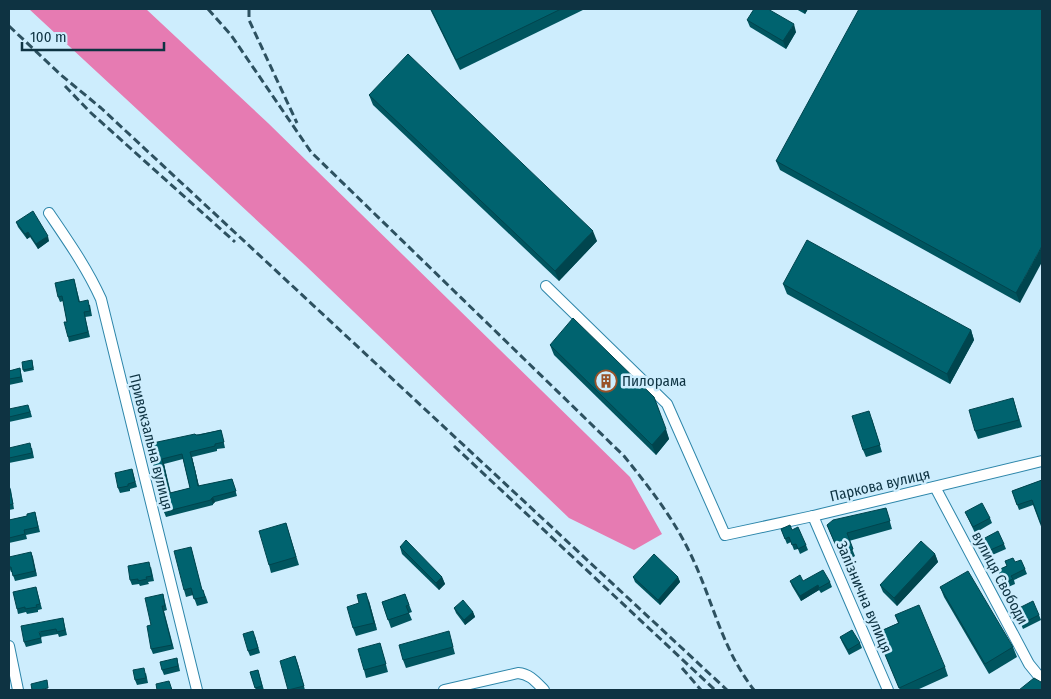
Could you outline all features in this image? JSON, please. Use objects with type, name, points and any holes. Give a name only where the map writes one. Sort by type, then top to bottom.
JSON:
[{"type":"street","name":"Привокзальна вулиця","points":[[49,213],[72,246],[101,299],[197,690]]},
{"type":"street","name":"Паркова вулиця","points":[[546,286],[667,404],[725,535],[813,516],[1042,461]]},
{"type":"street","name":"вулиця Свободи","points":[[935,487],[1029,664],[1042,680]]},
{"type":"street","name":"Залізнична вулиця","points":[[813,516],[888,690]]},
{"type":"street","points":[[9,646],[18,690]]},
{"type":"street","points":[[444,690],[524,673],[544,690]]},
{"type":"shaded area","points":[[29,9],[146,9],[268,123],[630,477],[662,534],[634,550],[569,518],[305,265]]},
{"type":"building","points":[[431,9],[561,9],[456,60]]},
{"type":"building","points":[[754,9],[768,9],[794,24],[783,41],[747,20]]},
{"type":"building","points":[[859,9],[1042,9],[1042,246],[1016,293],[776,161]]},
{"type":"building","points":[[408,54],[593,231],[555,271],[369,95]]},
{"type":"building","points":[[33,211],[48,236],[36,244],[28,232],[25,234],[16,222]]},
{"type":"building","points":[[807,240],[971,330],[947,374],[783,284]]},
{"type":"building","points":[[74,279],[79,302],[88,300],[90,311],[84,312],[88,332],[68,337],[64,322],[67,322],[62,296],[58,297],[55,283]]},
{"type":"building","name":"Пилорама","points":[[573,318],[654,397],[666,429],[652,445],[550,345]]},
{"type":"building","points":[[32,360],[33,368],[23,370],[22,362]]},
{"type":"building","points":[[20,368],[21,377],[9,379],[9,371]]},
{"type":"building","points":[[1013,398],[1019,420],[975,431],[969,410]]},
{"type":"building","points":[[28,405],[30,412],[9,417],[9,409]]},
{"type":"building","points":[[869,411],[880,445],[863,450],[852,416]]},
{"type":"building","points":[[221,430],[224,442],[190,452],[198,486],[232,479],[236,491],[213,497],[211,500],[164,512],[160,495],[162,495],[148,444],[195,434],[199,435]],"holes":[[[182,454],[190,488],[170,493],[162,459]]]},
{"type":"building","points":[[30,443],[32,453],[9,458],[9,448]]},
{"type":"building","points":[[132,469],[135,482],[118,488],[115,473]]},
{"type":"building","points":[[1042,480],[1041,524],[1032,500],[1017,505],[1012,491]]},
{"type":"building","points":[[9,485],[13,504],[9,505]]},
{"type":"building","points":[[982,503],[990,518],[973,527],[965,512]]},
{"type":"building","points":[[886,508],[890,521],[847,533],[853,549],[840,555],[827,525],[833,520]]},
{"type":"building","points":[[35,512],[38,527],[24,530],[25,534],[9,538],[9,520]]},
{"type":"building","points":[[286,523],[296,557],[269,565],[259,531]]},
{"type":"building","points":[[790,525],[792,530],[798,527],[806,545],[798,549],[796,544],[792,545],[789,537],[785,539],[781,529]]},
{"type":"building","points":[[998,531],[1004,544],[988,551],[983,539]]},
{"type":"building","points":[[406,540],[442,577],[436,583],[400,547]]},
{"type":"building","points":[[921,541],[935,554],[894,598],[880,585]]},
{"type":"building","points":[[191,547],[205,597],[194,599],[191,588],[184,590],[174,551]]},
{"type":"building","points":[[31,552],[35,571],[13,576],[11,567],[9,567],[9,557]]},
{"type":"building","points":[[654,554],[678,577],[658,600],[633,577]]},
{"type":"building","points":[[1013,558],[1015,562],[1021,560],[1025,569],[1011,576],[1013,579],[1004,583],[998,570],[1007,566],[1005,561]]},
{"type":"building","points":[[149,562],[152,576],[138,581],[138,579],[130,580],[128,566]]},
{"type":"building","points":[[823,570],[830,582],[819,588],[818,585],[800,596],[790,581],[800,575],[803,581]]},
{"type":"building","points":[[968,571],[1013,647],[985,664],[940,587]]},
{"type":"building","points":[[36,587],[40,604],[36,605],[37,607],[17,609],[13,592]]},
{"type":"building","points":[[366,593],[374,623],[353,628],[347,607],[359,603],[357,595]]},
{"type":"building","points":[[163,594],[165,606],[162,606],[172,645],[151,649],[147,626],[151,625],[145,598]]},
{"type":"building","points":[[405,594],[409,605],[406,606],[409,613],[388,620],[382,602]]},
{"type":"building","points":[[463,600],[473,612],[464,620],[454,608]]},
{"type":"building","points":[[1033,601],[1039,615],[1021,624],[1015,610]]},
{"type":"building","points":[[919,605],[945,667],[899,688],[876,633],[899,623],[895,615]]},
{"type":"building","points":[[63,618],[65,630],[57,632],[56,629],[39,632],[41,638],[24,642],[21,626]]},
{"type":"building","points":[[852,630],[860,643],[848,650],[840,637]]},
{"type":"building","points":[[253,631],[258,648],[248,651],[243,634]]},
{"type":"building","points":[[449,631],[453,647],[403,660],[399,645]]},
{"type":"building","points":[[380,643],[386,664],[364,670],[358,649]]},
{"type":"building","points":[[295,656],[304,686],[288,690],[280,661]]},
{"type":"building","points":[[177,658],[178,666],[162,670],[160,662]]},
{"type":"building","points":[[144,668],[146,678],[135,680],[133,670]]},
{"type":"building","points":[[258,670],[262,686],[255,688],[250,672]]},
{"type":"building","points":[[1034,678],[1041,682],[1042,690],[1019,690]]},
{"type":"building","points":[[47,680],[48,688],[32,690],[31,684]]},
{"type":"building","points":[[169,681],[172,690],[157,690],[156,684]]},
{"type":"railway","points":[[208,9],[231,35],[311,152],[624,456],[659,502],[682,538],[733,656],[754,690]]},
{"type":"railway","points":[[249,9],[249,20],[297,123]]},
{"type":"railway","points":[[9,26],[61,75],[101,108],[727,690]]},
{"type":"railway","points":[[65,86],[90,112],[235,242]]},
{"type":"railway","points":[[454,446],[715,690]]},
{"type":"railway","points":[[682,668],[701,690]]},
{"type":"place","name":"Пилорама","points":[[606,381]]}]
